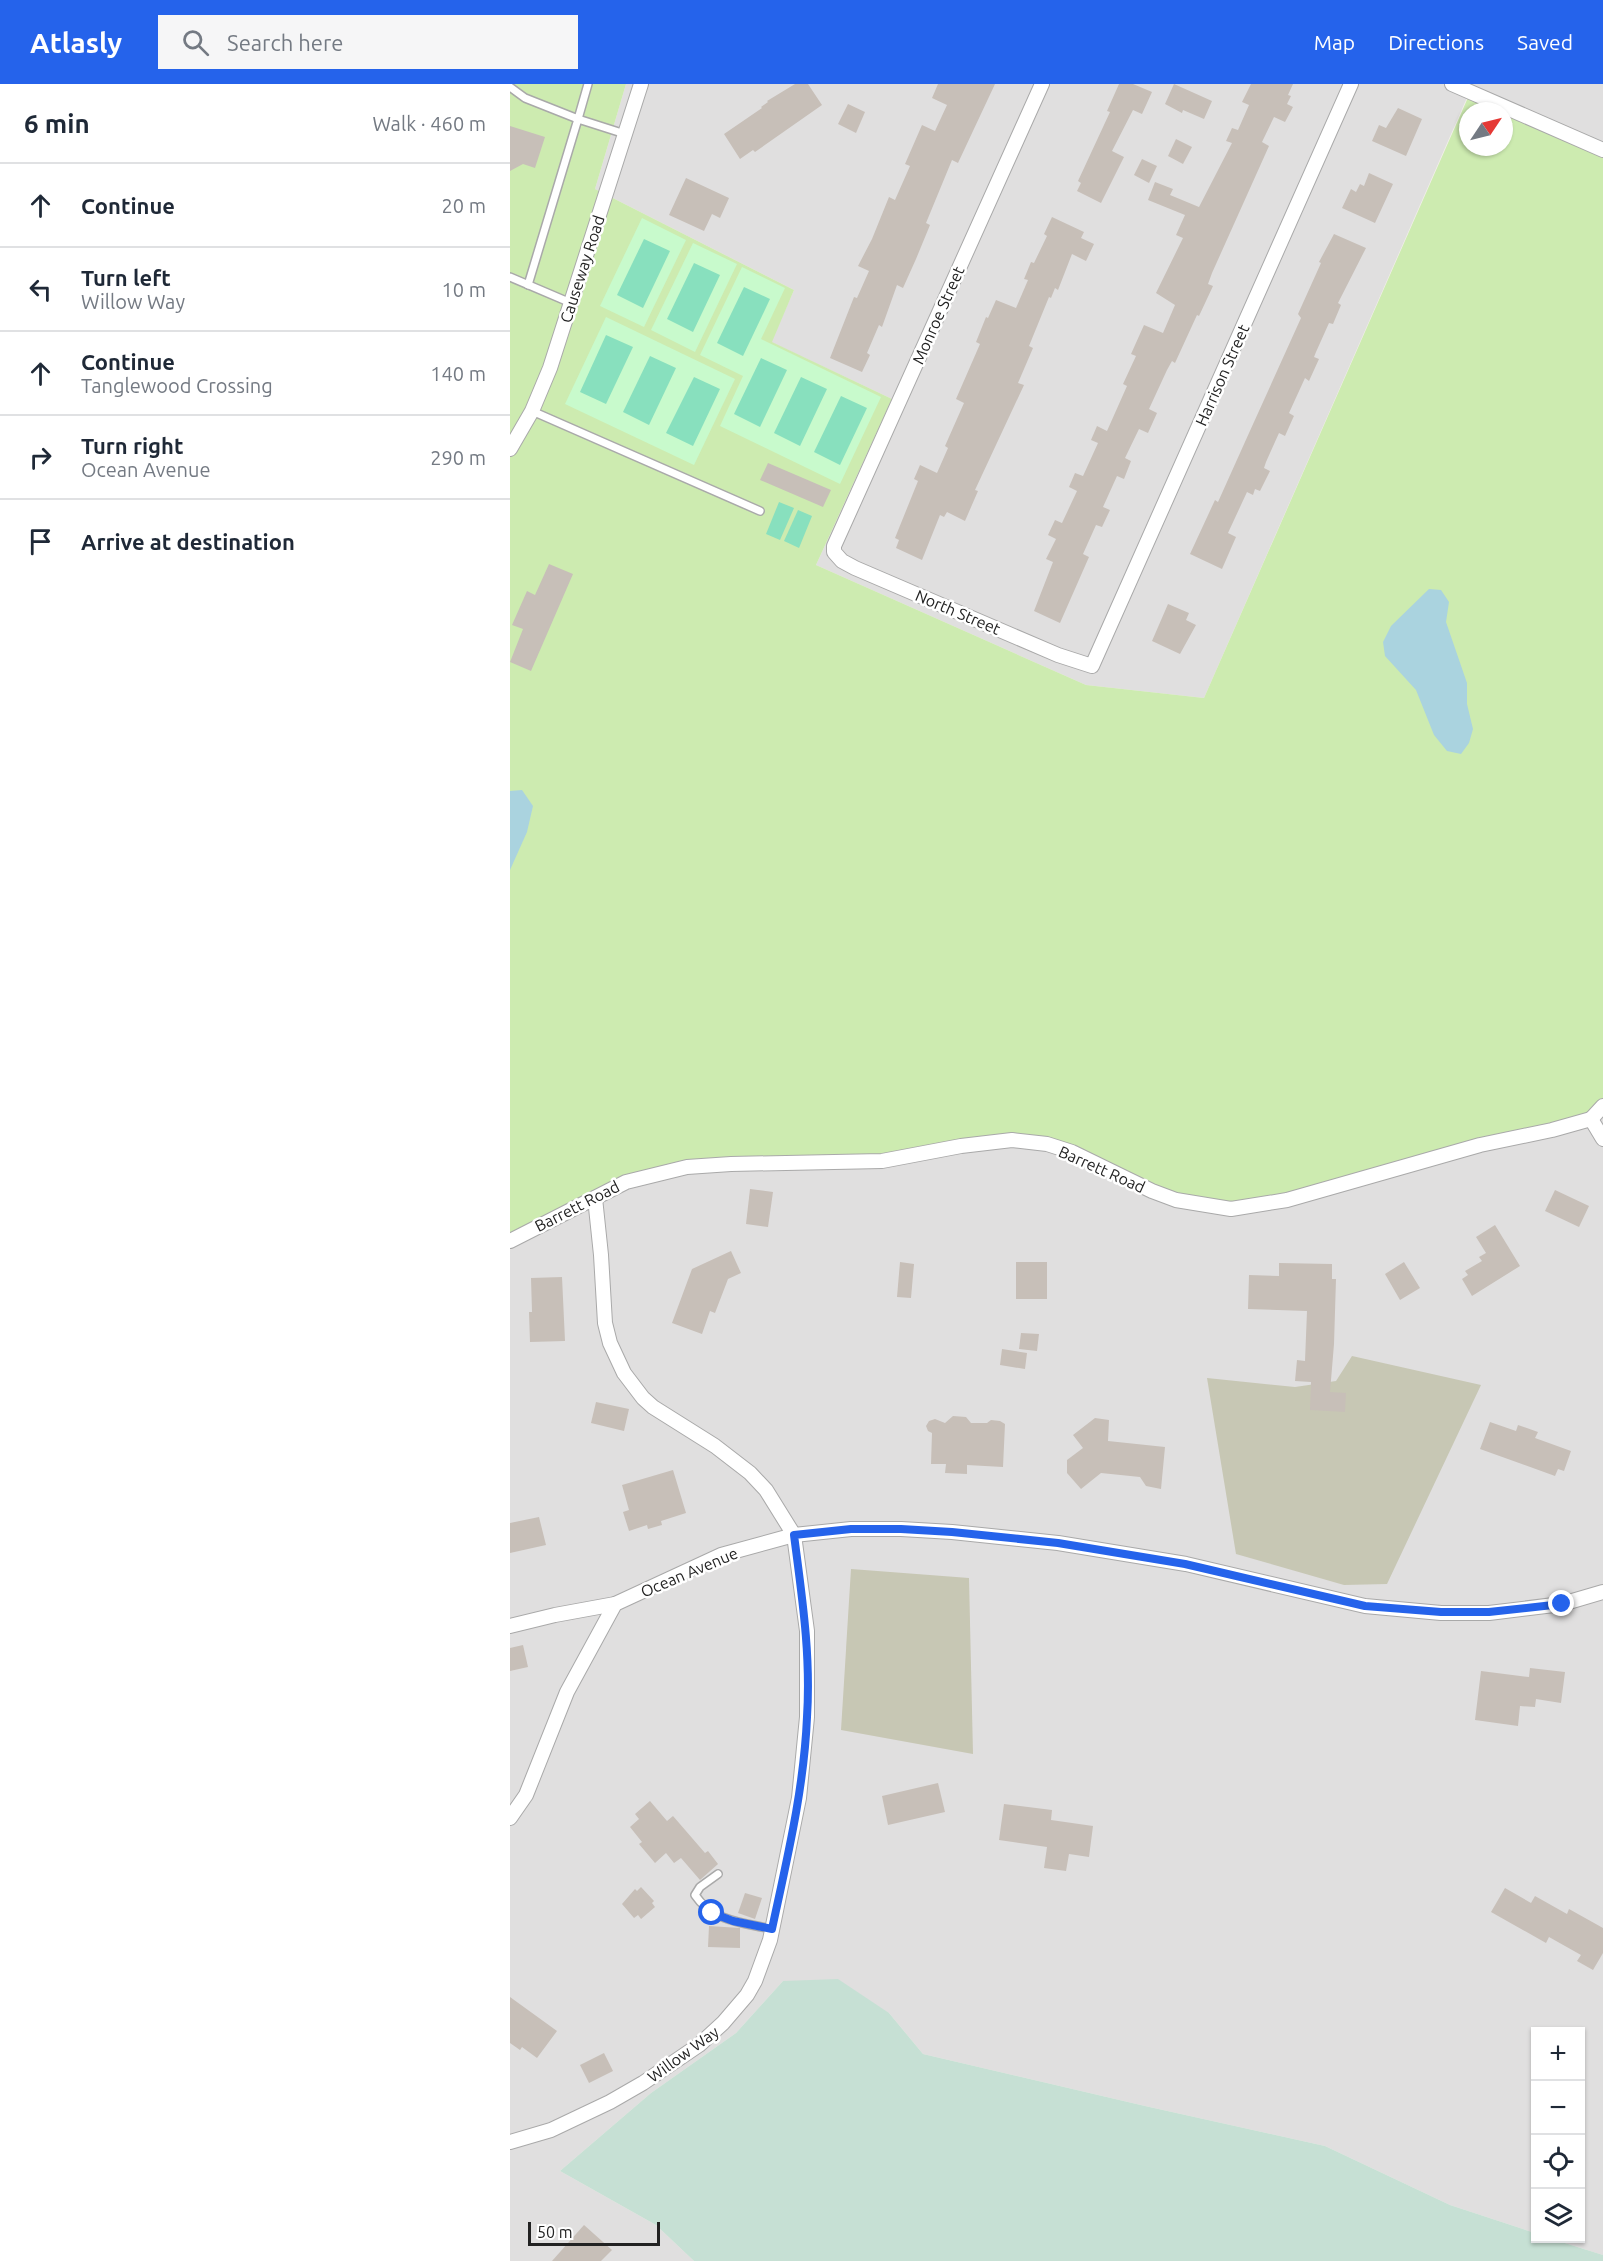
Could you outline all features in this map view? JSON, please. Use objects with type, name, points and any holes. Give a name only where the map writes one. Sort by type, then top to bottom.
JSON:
[{"type":"street","name":"Causeway Road","points":[[510,449],[532,411],[550,368],[639,84]]},
{"type":"street","name":"Monroe Street","points":[[834,546],[1042,84]]},
{"type":"street","name":"Harrison Street","points":[[1092,666],[1351,84]]},
{"type":"street","points":[[1452,84],[1603,150]]},
{"type":"street","name":"North Street","points":[[834,546],[834,552],[842,561],[855,568],[1058,655],[1092,666]]},
{"type":"street","points":[[1603,1106],[1591,1119],[1603,1139]]},
{"type":"street","name":"Barrett Road","points":[[510,1241],[626,1182],[687,1167],[882,1161],[961,1146],[1012,1140],[1047,1144],[1072,1152],[1152,1191],[1176,1200],[1231,1209],[1287,1200],[1480,1145],[1552,1130],[1591,1119]]},
{"type":"street","points":[[595,1198],[605,1323],[610,1343],[624,1373],[653,1407],[715,1446],[750,1473],[766,1490],[794,1535]]},
{"type":"street","name":"Ocean Avenue","points":[[510,1626],[615,1604],[721,1555],[794,1535],[851,1529],[952,1532],[1058,1543],[1185,1564],[1365,1606],[1441,1612],[1489,1612],[1562,1604],[1603,1592]]},
{"type":"street","name":"Willow Way","points":[[510,2142],[551,2130],[610,2102],[699,2045],[723,2024],[747,1995],[755,1981],[772,1929],[799,1798],[807,1717],[807,1631],[794,1535]]},
{"type":"street","points":[[510,1818],[526,1796],[567,1692],[615,1604]]},
{"type":"lane","points":[[528,285],[588,84]]},
{"type":"lane","points":[[510,87],[525,98],[578,119],[625,134]]},
{"type":"lane","points":[[510,277],[571,303]]},
{"type":"lane","points":[[532,411],[760,512]]},
{"type":"lane","points":[[718,1875],[700,1887],[695,1895],[699,1902],[712,1913],[733,1921],[772,1929]]},
{"type":"shaded area","points":[[626,84],[1603,84],[1603,152],[1513,112],[1513,102],[1489,102],[1469,93],[1465,102],[1459,102],[1459,116],[1204,698],[1086,685],[816,565],[892,399],[771,342],[794,290],[595,189]]},
{"type":"shaded area","points":[[1603,1098],[1603,2255],[1565,2243],[1585,2243],[1585,2027],[1531,2027],[1531,2232],[1450,2205],[1325,2146],[923,2054],[889,2013],[783,1981],[736,2033],[651,2093],[560,2171],[656,2225],[694,2261],[510,2261],[510,1239],[655,1175],[955,1147],[1587,1114]]},
{"type":"shaded area","points":[[1352,1356],[1481,1385],[1387,1584],[1344,1585],[1236,1554],[1207,1378],[1295,1387],[1336,1381]]},
{"type":"shaded area","points":[[851,1569],[969,1578],[973,1754],[841,1730]]},
{"type":"shaded area","points":[[838,1979],[889,2013],[923,2054],[1325,2146],[1450,2205],[1531,2232],[1531,2243],[1565,2243],[1603,2255],[1603,2261],[694,2261],[656,2225],[560,2171],[651,2093],[736,2033],[783,1981]]},
{"type":"green space","points":[[510,84],[626,84],[595,189],[794,290],[772,342],[892,399],[816,565],[1086,685],[1204,698],[1459,118],[1459,156],[1513,156],[1513,112],[1603,152],[1603,1098],[1587,1114],[1231,1209],[1176,1200],[1047,1144],[1012,1140],[882,1161],[655,1175],[510,1238]]},
{"type":"green space","points":[[1470,93],[1490,102],[1466,102]]},
{"type":"green space","points":[[642,218],[686,240],[644,327],[600,306]]},
{"type":"green space","points":[[644,239],[670,251],[643,308],[617,295]]},
{"type":"green space","points":[[693,243],[737,264],[695,352],[651,330]]},
{"type":"green space","points":[[694,263],[720,275],[693,332],[667,319]]},
{"type":"green space","points":[[742,267],[785,288],[761,339],[881,397],[840,484],[720,426],[743,376],[700,355]]},
{"type":"green space","points":[[744,287],[770,299],[743,356],[717,343]]},
{"type":"green space","points":[[606,317],[735,379],[694,465],[565,404]]},
{"type":"green space","points":[[606,335],[633,347],[606,404],[580,392]]},
{"type":"green space","points":[[650,356],[676,368],[649,425],[623,412]]},
{"type":"green space","points":[[761,358],[787,370],[760,427],[734,414]]},
{"type":"green space","points":[[694,377],[720,389],[693,446],[666,433]]},
{"type":"green space","points":[[801,377],[827,389],[800,446],[774,433]]},
{"type":"green space","points":[[841,396],[867,408],[840,465],[814,452]]},
{"type":"green space","points":[[779,502],[794,508],[780,540],[766,534]]},
{"type":"green space","points":[[798,510],[812,516],[799,548],[784,541]]},
{"type":"water","points":[[1429,589],[1441,590],[1449,602],[1446,622],[1467,683],[1467,704],[1473,729],[1469,743],[1461,754],[1447,751],[1434,735],[1416,690],[1385,656],[1383,642],[1391,626]]},
{"type":"water","points":[[522,790],[533,806],[527,832],[510,870],[510,791]]},
{"type":"building","points":[[795,84],[808,84],[822,105],[755,152],[753,150],[740,159],[724,134],[762,108],[767,101]]},
{"type":"building","points":[[938,84],[995,84],[958,163],[952,160],[926,223],[930,225],[916,259],[903,288],[897,285],[882,327],[879,325],[867,353],[870,355],[862,372],[830,358],[854,297],[857,298],[869,271],[858,266],[889,197],[895,200],[910,166],[905,164],[922,125],[935,131],[947,105],[932,98]]},
{"type":"building","points":[[1119,84],[1133,84],[1152,92],[1142,114],[1133,110],[1112,151],[1124,157],[1101,203],[1077,191],[1081,183],[1078,181],[1110,112],[1107,111]]},
{"type":"building","points":[[1174,84],[1212,101],[1204,119],[1183,110],[1182,113],[1165,104]]},
{"type":"building","points":[[1251,84],[1293,84],[1287,104],[1293,107],[1285,122],[1274,117],[1262,142],[1269,146],[1212,273],[1208,284],[1213,286],[1175,363],[1172,361],[1167,370],[1149,409],[1157,413],[1148,433],[1139,429],[1125,458],[1131,461],[1124,479],[1117,476],[1103,507],[1110,510],[1102,527],[1096,525],[1083,554],[1089,557],[1060,623],[1034,611],[1053,562],[1046,559],[1056,539],[1048,535],[1055,520],[1062,523],[1077,491],[1069,487],[1075,473],[1083,476],[1098,443],[1091,440],[1097,426],[1107,431],[1127,386],[1123,384],[1136,356],[1131,354],[1144,325],[1163,333],[1175,305],[1156,293],[1183,238],[1176,235],[1185,215],[1148,200],[1155,182],[1173,189],[1170,195],[1199,207],[1232,143],[1226,141],[1232,128],[1238,130],[1249,105],[1242,102]]},
{"type":"building","points":[[848,104],[865,112],[856,133],[838,124]]},
{"type":"building","points":[[1398,108],[1422,119],[1406,156],[1372,141],[1379,125],[1386,128]]},
{"type":"building","points":[[510,126],[545,137],[535,168],[523,164],[510,171]]},
{"type":"building","points":[[1176,139],[1192,147],[1183,164],[1168,156]]},
{"type":"building","points":[[1142,159],[1157,166],[1149,183],[1134,175]]},
{"type":"building","points":[[1369,173],[1393,184],[1375,223],[1342,208],[1351,189],[1356,192],[1360,184],[1364,186]]},
{"type":"building","points":[[686,178],[729,198],[720,218],[712,214],[704,231],[669,215]]},
{"type":"building","points":[[1052,217],[1084,232],[1081,238],[1094,244],[1086,261],[1072,254],[1058,290],[1055,288],[1051,298],[1049,297],[1029,346],[1033,348],[1018,383],[1024,385],[975,490],[978,491],[965,521],[947,512],[944,517],[940,515],[922,560],[896,548],[899,540],[895,538],[918,481],[914,479],[920,465],[937,473],[948,448],[945,446],[964,403],[956,399],[980,344],[976,342],[986,317],[988,318],[996,300],[1016,308],[1028,280],[1024,279],[1031,262],[1034,263],[1047,236],[1044,234]]},
{"type":"building","points":[[1334,234],[1366,248],[1338,303],[1341,305],[1333,324],[1329,323],[1316,352],[1314,357],[1319,359],[1309,381],[1305,378],[1289,413],[1294,416],[1285,436],[1279,433],[1266,462],[1264,468],[1270,471],[1260,491],[1255,489],[1253,495],[1247,492],[1228,533],[1236,537],[1222,569],[1190,554],[1215,500],[1218,502],[1301,318],[1298,314],[1321,263],[1319,262]]},
{"type":"building","points":[[768,463],[831,490],[823,507],[760,480]]},
{"type":"building","points":[[549,564],[573,574],[531,671],[510,662],[523,629],[512,625],[527,591],[535,595]]},
{"type":"building","points":[[1168,604],[1189,613],[1186,620],[1196,625],[1180,654],[1152,641]]},
{"type":"building","points":[[750,1189],[773,1192],[768,1227],[746,1224]]},
{"type":"building","points":[[1555,1190],[1589,1206],[1579,1227],[1545,1211]]},
{"type":"building","points":[[1495,1225],[1520,1266],[1472,1296],[1462,1279],[1468,1275],[1465,1271],[1482,1261],[1479,1257],[1486,1253],[1476,1237]]},
{"type":"building","points":[[731,1251],[741,1273],[728,1279],[715,1313],[710,1311],[702,1334],[672,1323],[692,1269]]},
{"type":"building","points":[[900,1262],[914,1264],[911,1298],[897,1297]]},
{"type":"building","points":[[1016,1262],[1047,1262],[1047,1299],[1016,1299]]},
{"type":"building","points":[[1404,1262],[1420,1288],[1400,1300],[1385,1274]]},
{"type":"building","points":[[1279,1263],[1332,1264],[1332,1279],[1336,1279],[1330,1392],[1346,1393],[1345,1412],[1310,1410],[1311,1382],[1295,1381],[1297,1360],[1305,1361],[1307,1311],[1248,1309],[1249,1275],[1279,1276]]},
{"type":"building","points":[[562,1277],[565,1341],[530,1342],[531,1278]]},
{"type":"building","points":[[1021,1333],[1039,1334],[1037,1351],[1019,1349]]},
{"type":"building","points":[[1002,1349],[1027,1353],[1025,1369],[1000,1365]]},
{"type":"building","points":[[596,1402],[629,1409],[624,1431],[591,1423]]},
{"type":"building","points":[[953,1416],[966,1417],[971,1423],[987,1423],[991,1420],[1005,1424],[1003,1467],[967,1465],[967,1474],[945,1473],[946,1464],[931,1464],[932,1433],[926,1426],[929,1421],[935,1419],[945,1423]]},
{"type":"building","points":[[1095,1418],[1109,1420],[1108,1441],[1165,1447],[1161,1489],[1146,1486],[1140,1477],[1101,1473],[1081,1489],[1067,1473],[1067,1460],[1083,1448],[1073,1435]]},
{"type":"building","points":[[1490,1422],[1516,1431],[1518,1425],[1538,1432],[1535,1438],[1571,1451],[1564,1471],[1558,1469],[1555,1476],[1480,1449]]},
{"type":"building","points":[[673,1470],[686,1513],[661,1521],[662,1525],[648,1529],[647,1525],[629,1531],[623,1512],[629,1510],[622,1485]]},
{"type":"building","points":[[539,1517],[546,1545],[510,1553],[510,1523]]},
{"type":"building","points":[[523,1645],[528,1667],[510,1671],[510,1648]]},
{"type":"building","points":[[1530,1668],[1565,1672],[1561,1703],[1536,1699],[1535,1707],[1520,1706],[1518,1726],[1475,1720],[1481,1671],[1529,1677]]},
{"type":"building","points":[[938,1783],[945,1812],[888,1825],[882,1796]]},
{"type":"building","points":[[650,1801],[667,1821],[673,1816],[705,1853],[708,1851],[718,1864],[700,1880],[681,1858],[674,1863],[666,1853],[655,1863],[639,1844],[642,1842],[630,1827],[639,1819],[635,1814]]},
{"type":"building","points":[[1004,1804],[1052,1810],[1051,1820],[1093,1826],[1089,1857],[1069,1854],[1066,1871],[1044,1868],[1047,1847],[999,1840]]},
{"type":"building","points":[[641,1887],[654,1901],[652,1903],[655,1907],[641,1919],[638,1915],[634,1918],[622,1904],[635,1889],[637,1891]]},
{"type":"building","points":[[1505,1888],[1531,1903],[1535,1896],[1567,1914],[1569,1909],[1603,1928],[1603,1953],[1593,1970],[1577,1961],[1581,1955],[1549,1937],[1546,1943],[1491,1912]]},
{"type":"building","points":[[745,1893],[762,1898],[755,1919],[738,1913]]},
{"type":"building","points":[[709,1926],[740,1928],[740,1948],[708,1947]]},
{"type":"building","points":[[510,1997],[557,2031],[537,2058],[522,2047],[520,2050],[510,2043]]},
{"type":"building","points":[[604,2053],[613,2071],[589,2083],[580,2065]]},
{"type":"building","points":[[584,2225],[612,2250],[601,2261],[552,2261]]},
{"type":"route","points":[[712,1913],[733,1921],[772,1929],[799,1798],[807,1717],[807,1631],[794,1535],[851,1529],[901,1529],[1058,1543],[1185,1564],[1365,1606],[1441,1612],[1489,1612],[1562,1604]]}]
